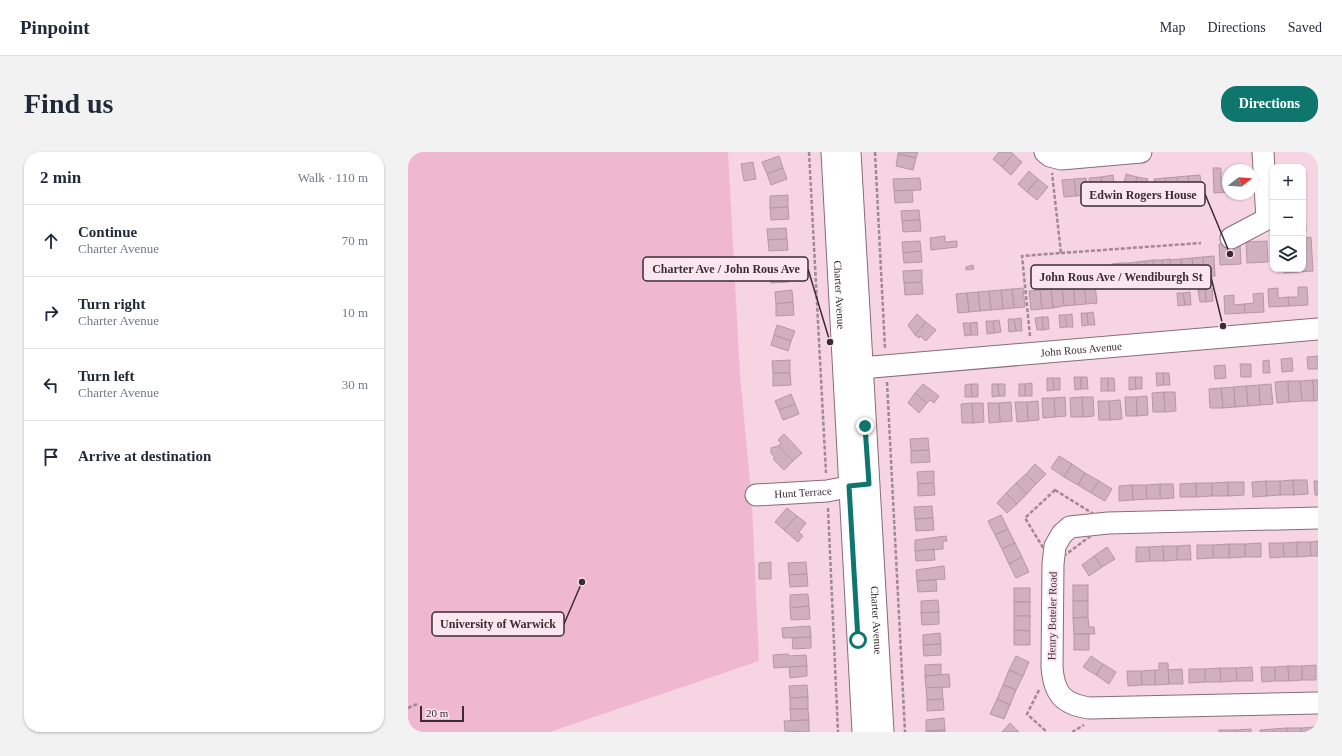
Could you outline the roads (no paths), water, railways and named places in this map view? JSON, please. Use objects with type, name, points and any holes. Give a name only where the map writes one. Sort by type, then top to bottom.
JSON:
[{"type":"street","name":"Charter Avenue","points":[[832,152],[853,369]]},
{"type":"street","name":"Charter Avenue","points":[[850,152],[853,369],[859,485],[863,732]]},
{"type":"street","points":[[1048,154],[1061,159],[1141,152]]},
{"type":"street","points":[[1231,238],[1267,219],[1263,152]]},
{"type":"street","name":"John Rous Avenue","points":[[853,369],[1032,355],[1318,329]]},
{"type":"street","name":"Charter Avenue","points":[[859,485],[883,732]]},
{"type":"street","name":"Hunt Terrace","points":[[756,494],[827,490],[859,485]]},
{"type":"street","name":"Henry Boteler Road","points":[[1318,518],[1108,523],[1070,528],[1062,534],[1056,546],[1053,564],[1052,667],[1053,684],[1061,698],[1074,706],[1089,708],[1318,703]]},
{"type":"place","name":"Edwin Rogers House","points":[[1230,254]]},
{"type":"place","name":"John Rous Ave / Wendiburgh St","points":[[1223,326]]},
{"type":"place","name":"Charter Ave / John Rous Ave","points":[[830,342]]},
{"type":"place","name":"University of Warwick","points":[[582,582]]}]
